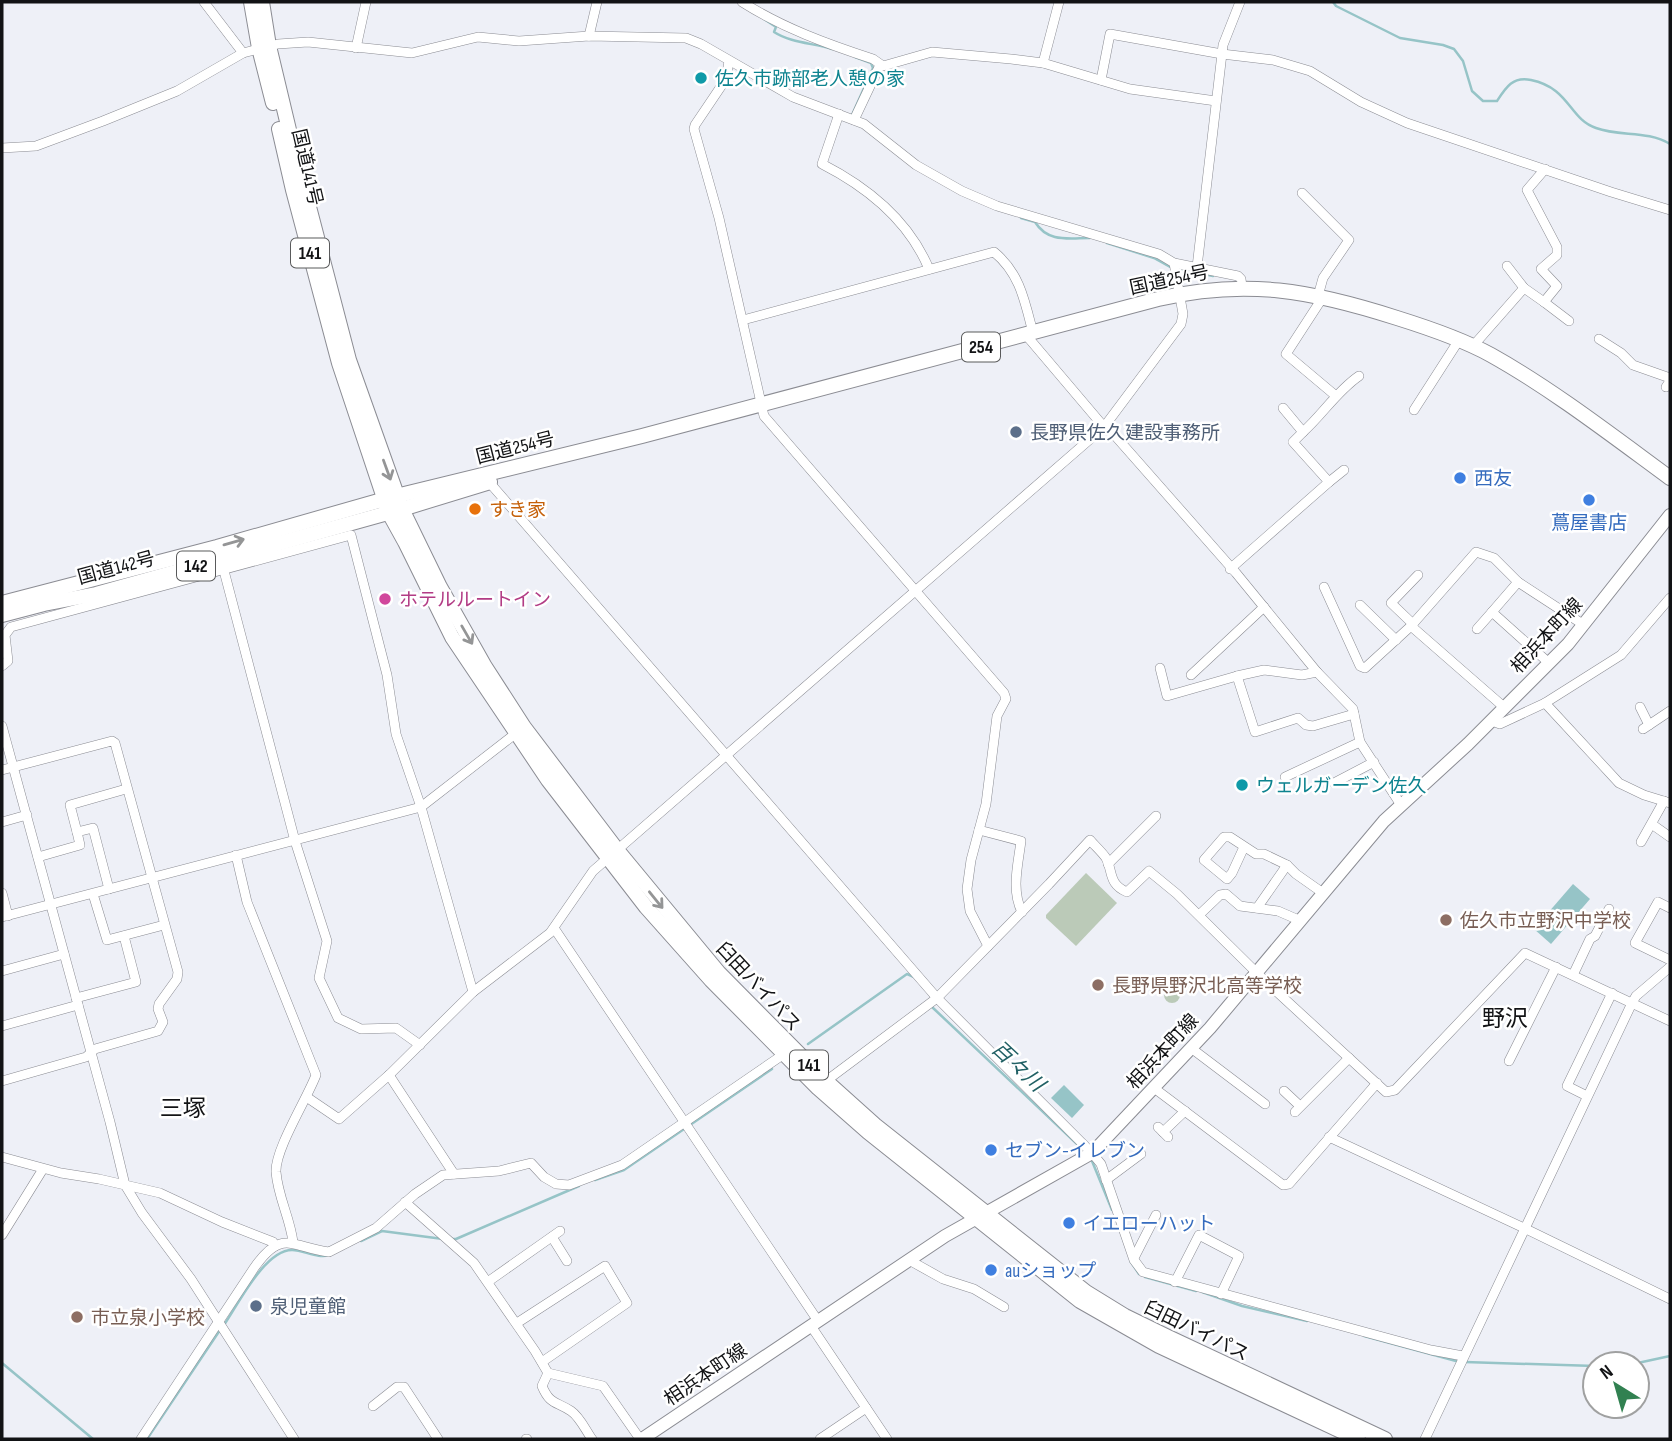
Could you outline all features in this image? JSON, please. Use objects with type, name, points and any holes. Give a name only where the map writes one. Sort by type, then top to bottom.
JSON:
[{"type":"highway","name":"国道141号","points":[[251,2],[349,360],[393,505]]},
{"type":"highway","name":"国道141号","points":[[262,2],[264,47]]},
{"type":"highway","name":"国道254号","points":[[393,505],[1180,293],[1242,287],[1279,289],[1320,296],[1379,312],[1473,346],[1521,373],[1670,478]]},
{"type":"highway","name":"国道254号","points":[[393,505],[489,482],[642,436]]},
{"type":"highway","name":"国道142号","points":[[2,615],[222,564],[393,505]]},
{"type":"highway","name":"国道142号","points":[[2,603],[393,505]]},
{"type":"highway","name":"臼田バイパス","points":[[393,505],[452,637],[515,734],[613,855],[719,973],[826,1081],[1080,1301],[1118,1325],[1358,1439]]},
{"type":"highway","name":"臼田バイパス","points":[[393,505],[484,665],[613,855],[686,953],[784,1054],[868,1132],[1086,1292],[1125,1316],[1385,1439]]},
{"type":"main road","name":"相浜本町線","points":[[641,1439],[909,1260],[980,1215],[1092,1153],[1258,973],[1358,850],[1401,805],[1492,721],[1584,625],[1670,515]]},
{"type":"street","points":[[204,2],[243,53]]},
{"type":"street","points":[[356,48],[366,2]]},
{"type":"street","points":[[589,36],[597,2]]},
{"type":"street","points":[[742,2],[799,33],[873,59],[880,65],[932,52],[1043,63],[1130,89],[1216,101]]},
{"type":"street","points":[[1043,63],[1059,2]]},
{"type":"street","points":[[1197,267],[1222,54],[1240,2]]},
{"type":"street","points":[[1101,80],[1110,34],[1222,54],[1273,60],[1310,71],[1361,102],[1407,123],[1611,192],[1670,209]]},
{"type":"street","points":[[2,148],[36,146],[103,121],[177,92],[243,53],[264,47],[308,42],[412,53],[478,37],[528,41],[589,36],[686,38],[793,97],[848,117],[873,130],[916,165],[962,191],[997,206],[1158,254],[1174,263],[1238,276],[1242,287]]},
{"type":"street","points":[[729,61],[726,79],[694,129],[743,320],[743,331],[764,416],[1004,693],[1006,699],[997,716],[986,804],[971,860],[967,889],[970,911],[988,946]]},
{"type":"street","points":[[880,65],[822,164],[855,182],[884,205],[920,250],[929,269]]},
{"type":"street","points":[[1544,302],[1561,290],[1538,265],[1557,255],[1557,247],[1527,190],[1545,169]]},
{"type":"street","points":[[1302,193],[1349,240],[1322,278],[1320,296],[1286,354],[1336,396]]},
{"type":"street","points":[[743,320],[994,252],[1017,278],[1029,334],[1104,427],[1110,430],[1317,672],[1353,709],[1360,742],[1401,805]]},
{"type":"street","points":[[308,1098],[339,1119],[389,1075],[473,992],[554,928],[587,878],[1104,427],[1181,324],[1183,314],[1174,263]]},
{"type":"street","points":[[1507,266],[1524,288],[1569,321]]},
{"type":"street","points":[[1473,346],[1524,288]]},
{"type":"street","points":[[1414,410],[1459,340]]},
{"type":"street","points":[[1599,340],[1621,353],[1633,365],[1669,382]]},
{"type":"street","points":[[1329,482],[1293,442],[1320,417],[1342,388],[1359,376]]},
{"type":"street","points":[[1283,408],[1303,432]]},
{"type":"street","points":[[1230,569],[1344,470]]},
{"type":"street","points":[[489,482],[937,998],[1092,1153],[1101,1164],[1134,1258],[1143,1272],[1431,1350],[1463,1356]]},
{"type":"street","points":[[2,666],[8,661],[5,635],[11,627],[222,564],[351,535],[387,675],[396,734],[421,807],[473,992]]},
{"type":"street","points":[[1324,587],[1360,666],[1365,668],[1412,625],[1476,552],[1494,558],[1518,582],[1584,625]]},
{"type":"street","points":[[222,564],[295,841],[327,941],[319,978],[338,1018],[361,1029],[396,1028],[420,1045]]},
{"type":"street","points":[[1418,575],[1391,603],[1505,708]]},
{"type":"street","points":[[1477,629],[1518,582]]},
{"type":"street","points":[[1492,721],[1500,724],[1545,703],[1621,655],[1670,598]]},
{"type":"street","points":[[1360,605],[1396,640]]},
{"type":"street","points":[[1191,675],[1264,607]]},
{"type":"street","points":[[1492,612],[1549,663]]},
{"type":"street","points":[[1160,668],[1167,696],[1265,670],[1302,675],[1317,672]]},
{"type":"street","points":[[1237,676],[1255,732],[1298,718],[1313,726],[1354,713]]},
{"type":"street","points":[[1545,703],[1619,783],[1627,789],[1667,802],[1641,842]]},
{"type":"street","points":[[1640,707],[1646,727],[1670,711]]},
{"type":"street","points":[[2,726],[92,1052],[125,1185],[219,1322],[294,1439]]},
{"type":"street","points":[[2,893],[5,916],[421,807],[515,734]]},
{"type":"street","points":[[2,770],[112,741],[115,743],[178,972],[177,979],[159,1004],[163,1022],[158,1031],[95,1049],[86,1057],[2,1080]]},
{"type":"street","points":[[1284,777],[1360,742]]},
{"type":"street","points":[[1334,783],[1374,762]]},
{"type":"street","points":[[38,857],[80,845],[71,805],[127,789]]},
{"type":"street","points":[[2,822],[27,815]]},
{"type":"street","points":[[1108,864],[1156,816]]},
{"type":"street","points":[[1653,825],[1670,837]]},
{"type":"street","points":[[77,832],[93,828],[109,889]]},
{"type":"street","points":[[979,830],[1021,841],[1016,887],[1017,901],[1022,912]]},
{"type":"street","points":[[1244,848],[1227,878],[1204,860],[1224,837],[1230,837],[1244,848],[1287,865],[1324,893]]},
{"type":"street","points":[[826,1081],[937,998],[1090,840],[1108,864],[1109,874],[1123,890],[1128,891],[1149,871],[1386,1092],[1395,1090],[1525,953],[1670,1021]]},
{"type":"street","points":[[236,855],[247,902],[316,1075],[308,1098],[295,1117],[276,1166],[281,1200],[293,1242]]},
{"type":"street","points":[[1257,908],[1287,865]]},
{"type":"street","points":[[93,894],[107,940],[164,925]]},
{"type":"street","points":[[1199,915],[1220,895],[1226,894],[1240,906],[1278,911],[1301,921]]},
{"type":"street","points":[[1670,908],[1658,902],[1636,943],[1670,960]]},
{"type":"street","points":[[1573,975],[1590,939],[1595,936],[1609,909]]},
{"type":"street","points":[[554,928],[684,1122],[887,1439]]},
{"type":"street","points":[[2,1026],[136,982],[124,936]]},
{"type":"street","points":[[2,971],[64,954]]},
{"type":"street","points":[[1509,1061],[1556,967]]},
{"type":"street","points":[[1425,1439],[1632,1003],[1636,996],[1670,967]]},
{"type":"street","points":[[1587,1096],[1567,1086],[1612,993]]},
{"type":"street","points":[[1191,1048],[1265,1104]]},
{"type":"street","points":[[141,1439],[262,1257],[275,1246],[293,1242],[329,1252],[376,1228],[405,1202],[443,1175],[499,1171],[531,1163],[544,1177],[556,1184],[569,1185],[622,1165],[784,1054]]},
{"type":"street","points":[[1284,1091],[1297,1109],[1349,1058]]},
{"type":"street","points":[[389,1075],[454,1174]]},
{"type":"street","points":[[1154,1088],[1283,1185],[1289,1184],[1377,1083]]},
{"type":"street","points":[[1163,1132],[1185,1111]]},
{"type":"street","points":[[1328,1137],[1670,1299]]},
{"type":"street","points":[[1107,1180],[1140,1154]]},
{"type":"street","points":[[2,1157],[43,1169],[160,1193],[272,1242],[275,1246]]},
{"type":"street","points":[[2,1235],[43,1169]]},
{"type":"street","points":[[405,1202],[470,1259],[489,1281],[548,1373],[603,1386],[641,1439]]},
{"type":"street","points":[[1134,1258],[1156,1215]]},
{"type":"street","points":[[489,1281],[556,1234],[568,1261]]},
{"type":"street","points":[[1175,1282],[1199,1235],[1239,1256],[1221,1294]]},
{"type":"street","points":[[909,1260],[925,1271],[974,1289],[1004,1307]]},
{"type":"street","points":[[517,1323],[605,1266],[627,1303],[542,1362]]},
{"type":"street","points":[[548,1373],[542,1386],[547,1397],[556,1405],[573,1412],[592,1439]]},
{"type":"street","points":[[373,1406],[397,1387],[404,1387],[438,1439]]},
{"type":"street","points":[[820,1439],[866,1408]]},
{"type":"green space","points":[[1086,873],[1117,903],[1076,946],[1046,915]]},
{"type":"green space","points":[[1169,987],[1175,987],[1180,995],[1178,1001],[1169,1003],[1164,998],[1164,992]]},
{"type":"water","points":[[1573,884],[1590,899],[1551,944],[1534,929]]},
{"type":"water","points":[[1064,1085],[1084,1105],[1072,1118],[1051,1098]]},
{"type":"waterway","points":[[1333,2],[1336,6],[1400,38],[1454,49],[1463,61],[1472,91],[1483,101],[1497,101],[1515,81],[1531,80],[1544,84],[1562,96],[1587,124],[1605,131],[1643,135],[1670,144]]},
{"type":"waterway","points":[[764,19],[776,27],[774,32],[781,36],[832,49]]},
{"type":"waterway","points":[[852,115],[873,68],[871,63],[855,57]]},
{"type":"waterway","points":[[1021,218],[1035,222],[1040,229],[1053,236],[1090,238]]},
{"type":"waterway","points":[[1107,243],[1154,258],[1172,268]]},
{"type":"waterway","points":[[1179,269],[1213,276]]},
{"type":"waterway","points":[[808,1044],[907,974],[914,977]]},
{"type":"waterway","name":"百々川","points":[[932,1007],[1077,1144]]},
{"type":"waterway","points":[[595,1180],[624,1170],[772,1069]]},
{"type":"waterway","points":[[1092,1161],[1112,1210]]},
{"type":"waterway","points":[[450,1239],[456,1239],[579,1186]]},
{"type":"waterway","points":[[361,1241],[382,1231],[443,1239]]},
{"type":"waterway","points":[[224,1325],[254,1279],[282,1252],[292,1250],[320,1256],[329,1255]]},
{"type":"waterway","points":[[1131,1262],[1139,1274]]},
{"type":"waterway","points":[[1145,1277],[1196,1291]]},
{"type":"waterway","points":[[1202,1292],[1242,1306],[1307,1321]]},
{"type":"waterway","points":[[147,1439],[220,1330]]},
{"type":"waterway","points":[[1364,1336],[1456,1361]]},
{"type":"waterway","points":[[1651,1360],[1670,1356]]},
{"type":"waterway","points":[[1465,1362],[1581,1366]]},
{"type":"waterway","points":[[2,1363],[93,1439]]},
{"type":"place","name":"佐久市跡部老人憩の家","points":[[701,78]]},
{"type":"place","name":"長野県佐久建設事務所","points":[[1016,432]]},
{"type":"place","name":"西友","points":[[1460,478]]},
{"type":"place","name":"蔦屋書店","points":[[1589,500]]},
{"type":"place","name":"すき家","points":[[475,509]]},
{"type":"place","name":"ホテルルートイン","points":[[385,599]]},
{"type":"place","name":"ウェルガーデン佐久","points":[[1242,785]]},
{"type":"place","name":"佐久市立野沢中学校","points":[[1446,920]]},
{"type":"place","name":"長野県野沢北高等学校","points":[[1098,985]]},
{"type":"place","name":"セブン-イレブン","points":[[991,1150]]},
{"type":"place","name":"イエローハット","points":[[1069,1223]]},
{"type":"place","name":"auショップ","points":[[991,1270]]},
{"type":"place","name":"泉児童館","points":[[256,1306]]},
{"type":"place","name":"市立泉小学校","points":[[77,1317]]},
{"type":"district","name":"野沢","points":[[1505,1018]]},
{"type":"district","name":"三塚","points":[[183,1108]]}]
